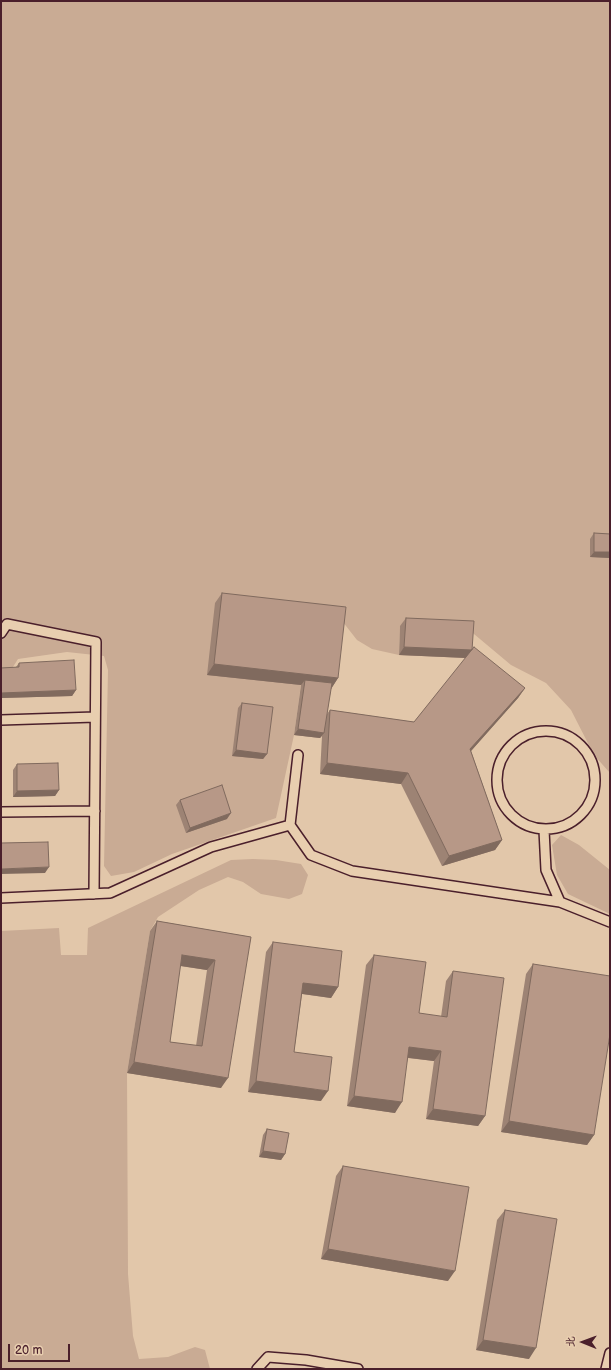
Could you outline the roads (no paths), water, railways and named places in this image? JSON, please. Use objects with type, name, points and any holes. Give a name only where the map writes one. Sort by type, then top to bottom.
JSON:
[{"type":"lane","points":[[1,633],[7,624],[96,642],[94,894]]},
{"type":"lane","points":[[1,720],[95,717]]},
{"type":"lane","points":[[548,730],[566,735],[582,746],[592,763],[595,782],[591,801],[580,817],[563,827],[544,830],[525,826],[510,814],[499,798],[496,779],[501,760],[512,744],[528,734],[548,730]]},
{"type":"lane","points":[[298,755],[290,825],[311,855],[352,871],[560,902],[610,922]]},
{"type":"lane","points":[[1,812],[95,811]]},
{"type":"lane","points":[[1,898],[110,893],[210,847],[290,825]]},
{"type":"lane","points":[[544,830],[546,870],[560,902]]},
{"type":"lane","points":[[606,1369],[610,1353]]},
{"type":"lane","points":[[257,1369],[268,1357],[306,1360],[358,1369]]}]
